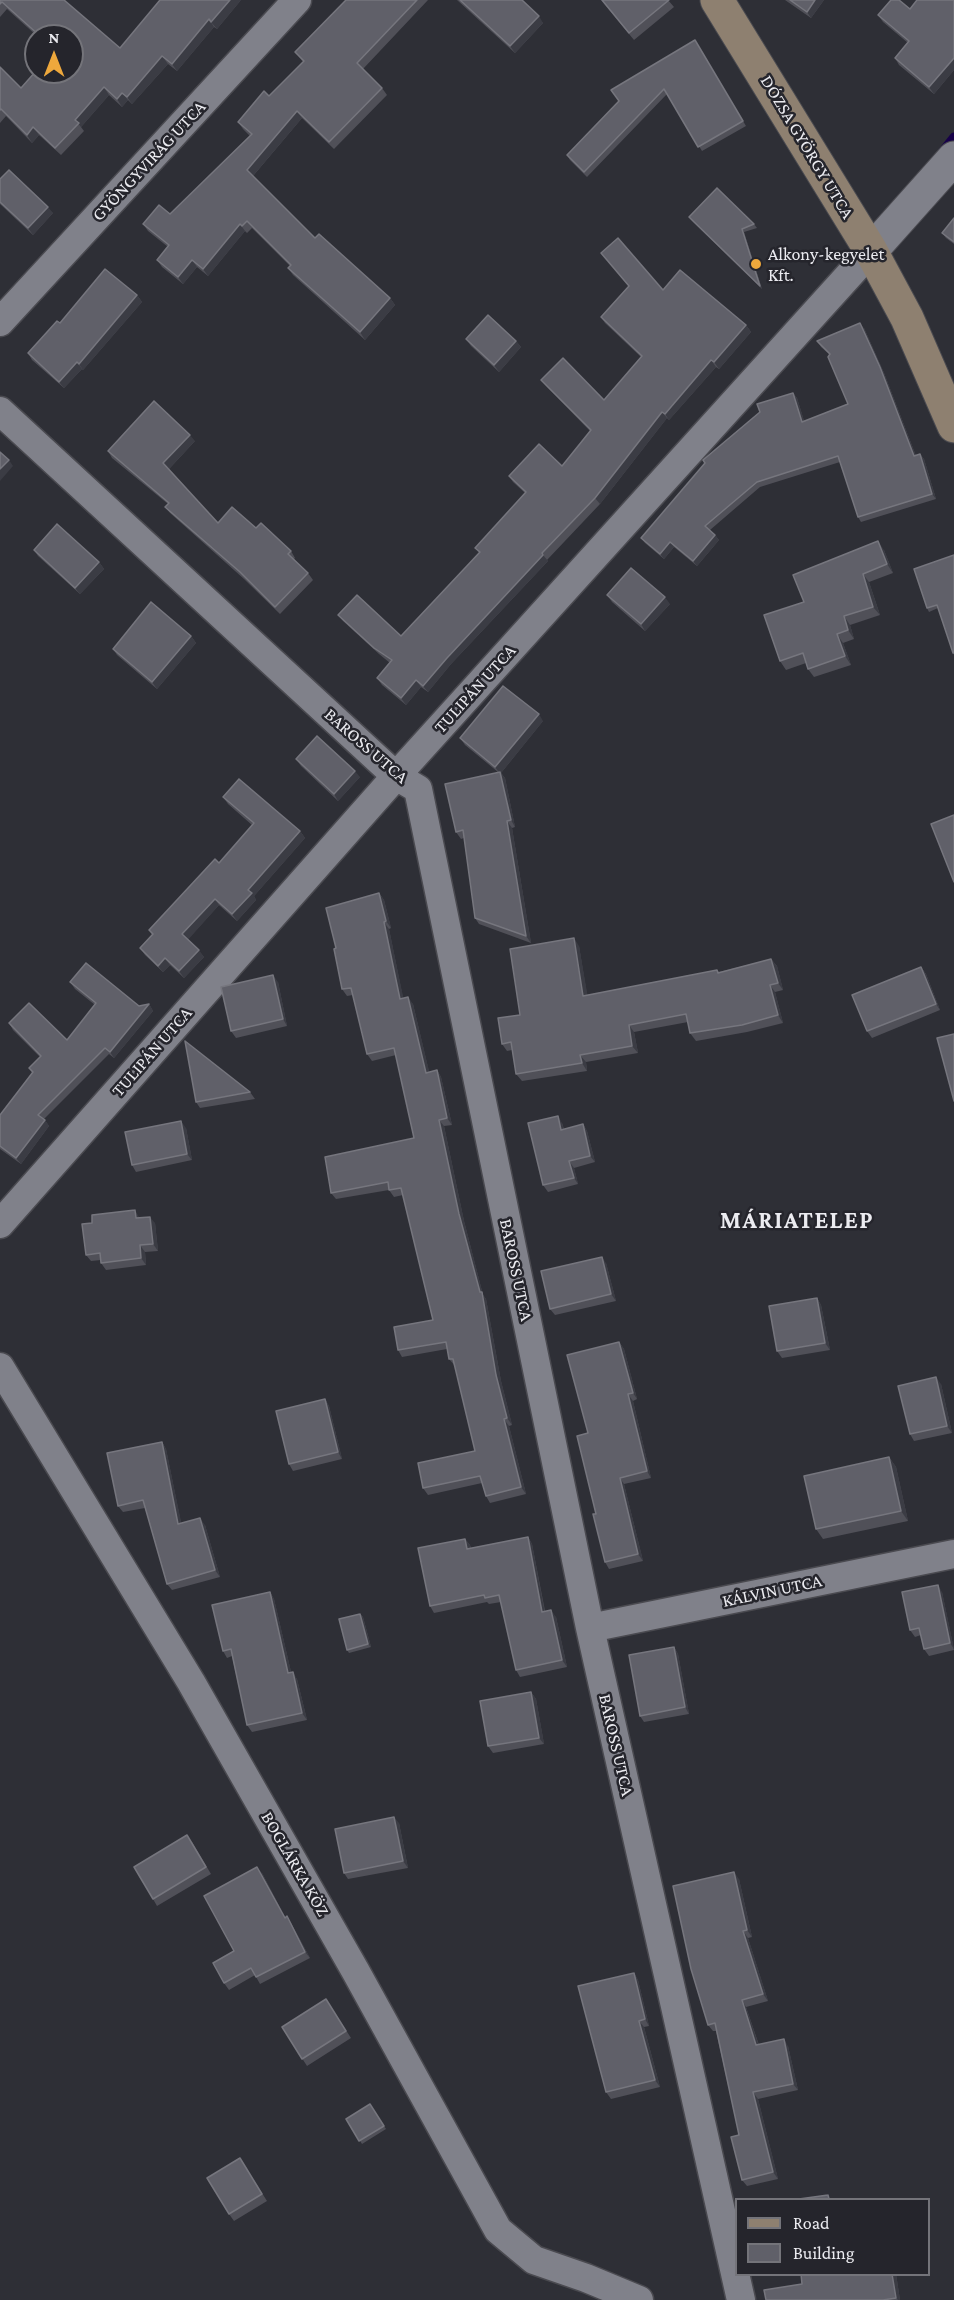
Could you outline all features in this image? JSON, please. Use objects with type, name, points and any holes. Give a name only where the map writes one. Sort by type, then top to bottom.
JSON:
[{"type":"main road","name":"DÓZSA GYÖRGY UTCA","points":[[717,0],[871,251],[946,392],[954,426]]},
{"type":"street","name":"GYÖNGYVIRÁG UTCA","points":[[0,322],[297,0]]},
{"type":"street","name":"TULIPÁN UTCA","points":[[0,1224],[396,776],[954,158]]},
{"type":"street","name":"BAROSS UTCA","points":[[0,411],[396,776],[418,789],[590,1628],[735,2273]]},
{"type":"street","name":"BOGLÁRKA KÖZ","points":[[0,1367],[191,1682],[356,1971],[498,2230],[534,2260],[639,2300]]},
{"type":"street","name":"KÁLVIN UTCA","points":[[590,1628],[954,1554]]},
{"type":"street","name":"BAROSS UTCA","points":[[736,2276],[741,2300]]},
{"type":"building","points":[[0,0],[64,0],[120,48],[160,0],[230,0],[211,22],[209,19],[172,64],[162,56],[127,97],[122,93],[117,99],[104,87],[75,120],[79,123],[55,148],[33,127],[27,135],[0,110],[0,67],[21,88],[25,84],[84,84],[84,24],[27,24],[2,2],[0,4]]},
{"type":"building","points":[[346,0],[417,0],[357,63],[382,88],[329,142],[297,111],[247,170],[315,238],[319,234],[390,298],[360,332],[288,268],[291,265],[247,221],[242,226],[240,224],[203,269],[192,260],[178,277],[157,260],[169,245],[143,224],[159,205],[170,214],[252,134],[238,122],[264,91],[269,96],[304,61],[295,52]]},
{"type":"building","points":[[460,0],[522,0],[539,16],[510,46]]},
{"type":"building","points":[[602,0],[669,0],[629,33]]},
{"type":"building","points":[[790,0],[815,0],[807,12]]},
{"type":"building","points":[[891,0],[899,0],[910,9],[917,0],[954,0],[954,58],[929,87],[895,58],[909,41],[878,15]]},
{"type":"building","points":[[695,40],[743,121],[698,147],[664,89],[584,172],[567,155],[619,101],[611,90]]},
{"type":"building","points":[[9,170],[48,207],[28,228],[0,202],[0,179]]},
{"type":"building","points":[[717,188],[754,224],[742,229],[760,286],[689,217]]},
{"type":"building","points":[[954,218],[954,242],[942,233]]},
{"type":"building","points":[[618,238],[663,290],[680,270],[746,325],[714,362],[711,360],[665,414],[662,412],[595,498],[542,553],[543,555],[423,686],[416,680],[401,698],[377,678],[392,660],[374,648],[338,615],[357,595],[401,636],[480,552],[475,548],[526,492],[509,476],[539,444],[562,466],[591,430],[541,380],[563,358],[604,400],[642,356],[601,317],[629,286],[601,253]]},
{"type":"building","points":[[105,269],[137,295],[79,364],[77,362],[59,382],[28,353],[57,321],[60,323]]},
{"type":"building","points":[[488,315],[516,341],[494,365],[466,339]]},
{"type":"building","points":[[860,323],[880,367],[914,456],[920,454],[932,494],[858,517],[838,456],[757,482],[705,526],[715,535],[693,561],[670,542],[660,554],[641,538],[705,463],[703,460],[760,412],[757,404],[793,393],[802,422],[848,404],[828,357],[830,354],[817,341]]},
{"type":"building","points":[[154,401],[190,435],[163,463],[218,523],[232,507],[256,528],[261,523],[291,551],[288,554],[308,573],[275,607],[240,572],[165,507],[169,503],[108,451]]},
{"type":"building","points":[[0,452],[9,460],[0,469]]},
{"type":"building","points":[[57,524],[99,562],[75,588],[34,550]]},
{"type":"building","points":[[878,541],[887,564],[863,574],[873,607],[844,616],[848,630],[837,634],[845,656],[808,669],[803,653],[780,661],[764,615],[804,602],[793,575]]},
{"type":"building","points":[[954,555],[953,653],[937,605],[927,608],[914,569]]},
{"type":"building","points":[[631,568],[665,597],[641,624],[607,595]]},
{"type":"building","points":[[151,602],[191,636],[152,682],[113,649]]},
{"type":"building","points":[[503,686],[539,714],[495,767],[460,738]]},
{"type":"building","points":[[317,736],[355,771],[334,794],[296,759]]},
{"type":"building","points":[[500,772],[511,820],[507,821],[526,936],[475,918],[463,830],[456,832],[445,784]]},
{"type":"building","points":[[239,779],[300,831],[248,890],[252,893],[232,914],[215,899],[182,934],[199,950],[179,971],[165,958],[158,966],[140,948],[153,934],[149,930],[215,859],[219,863],[254,823],[223,797]]},
{"type":"building","points":[[954,815],[954,882],[931,824]]},
{"type":"building","points":[[379,893],[400,999],[408,997],[426,1073],[437,1070],[447,1118],[439,1120],[459,1214],[480,1292],[482,1292],[496,1375],[507,1418],[504,1419],[521,1487],[486,1496],[480,1476],[423,1488],[418,1463],[475,1451],[453,1359],[449,1359],[446,1342],[398,1350],[394,1327],[433,1320],[401,1188],[389,1190],[388,1182],[331,1193],[325,1157],[414,1138],[394,1048],[367,1054],[351,988],[342,989],[334,949],[336,948],[326,908]]},
{"type":"building","points":[[574,938],[583,996],[717,970],[718,973],[771,959],[778,983],[770,985],[778,1015],[742,1025],[690,1033],[686,1014],[629,1025],[632,1046],[580,1055],[582,1063],[516,1074],[511,1042],[502,1044],[498,1018],[520,1015],[510,949]]},
{"type":"building","points":[[86,963],[139,1006],[149,1004],[110,1052],[105,1048],[38,1115],[45,1120],[16,1158],[0,1146],[0,1115],[33,1072],[29,1068],[41,1056],[9,1023],[29,1003],[67,1040],[96,1003],[70,982]]},
{"type":"building","points":[[921,967],[936,1004],[867,1031],[852,995]]},
{"type":"building","points":[[273,975],[283,1019],[231,1031],[221,987]]},
{"type":"building","points":[[954,1034],[954,1101],[937,1038]]},
{"type":"building","points":[[185,1041],[250,1092],[196,1102]]},
{"type":"building","points":[[558,1116],[561,1130],[583,1124],[590,1156],[569,1161],[574,1178],[543,1185],[528,1123]]},
{"type":"building","points":[[181,1121],[187,1154],[132,1165],[125,1132]]},
{"type":"building","points":[[135,1210],[136,1218],[150,1217],[153,1244],[140,1245],[141,1258],[101,1263],[100,1253],[86,1255],[82,1224],[92,1223],[92,1215]]},
{"type":"building","points":[[602,1257],[611,1294],[550,1309],[541,1271]]},
{"type":"building","points":[[817,1298],[825,1343],[777,1351],[769,1306]]},
{"type":"building","points":[[619,1342],[633,1393],[628,1394],[647,1471],[620,1478],[638,1554],[605,1562],[577,1436],[588,1433],[567,1355]]},
{"type":"building","points":[[936,1377],[947,1426],[910,1434],[898,1386]]},
{"type":"building","points":[[325,1399],[338,1452],[289,1464],[276,1411]]},
{"type":"building","points":[[162,1442],[178,1524],[200,1518],[215,1570],[167,1584],[143,1500],[118,1506],[107,1453]]},
{"type":"building","points":[[889,1457],[901,1511],[816,1529],[804,1476]]},
{"type":"building","points":[[528,1537],[542,1612],[551,1610],[562,1660],[516,1670],[499,1595],[485,1598],[484,1595],[430,1606],[418,1548],[465,1539],[467,1549]]},
{"type":"building","points":[[938,1585],[950,1643],[924,1649],[919,1628],[910,1630],[902,1592]]},
{"type":"building","points":[[270,1592],[288,1673],[293,1672],[302,1713],[247,1725],[231,1649],[223,1651],[212,1605]]},
{"type":"building","points":[[360,1614],[368,1644],[347,1650],[339,1619]]},
{"type":"building","points":[[674,1647],[685,1707],[640,1716],[629,1655]]},
{"type":"building","points":[[531,1692],[539,1738],[488,1746],[480,1701]]},
{"type":"building","points":[[394,1817],[403,1861],[344,1873],[335,1829]]},
{"type":"building","points":[[187,1835],[206,1867],[153,1899],[134,1867]]},
{"type":"building","points":[[257,1867],[285,1918],[287,1916],[305,1952],[256,1977],[251,1968],[224,1983],[213,1963],[234,1951],[204,1896]]},
{"type":"building","points":[[734,1872],[747,1930],[743,1931],[763,1994],[742,2000],[756,2045],[784,2039],[793,2084],[753,2092],[773,2172],[742,2180],[731,2137],[739,2135],[715,2023],[708,2025],[691,1969],[673,1886]]},
{"type":"building","points":[[634,1973],[645,2019],[639,2021],[655,2080],[606,2092],[578,1986]]},
{"type":"building","points":[[326,1999],[346,2031],[302,2059],[282,2027]]},
{"type":"building","points":[[370,2104],[384,2126],[359,2141],[346,2119]]},
{"type":"building","points":[[240,2158],[262,2194],[229,2214],[207,2178]]},
{"type":"building","points":[[828,2195],[829,2198],[806,2198]]},
{"type":"building","points":[[801,2276],[892,2276],[896,2298],[766,2300],[764,2290],[802,2284]]},
{"type":"waterway","points":[[942,152],[954,137]]},
{"type":"place","name":"Alkony-kegyelet Kft.","points":[[756,264]]},
{"type":"district","name":"MÁRIATELEP","points":[[797,1221]]}]
